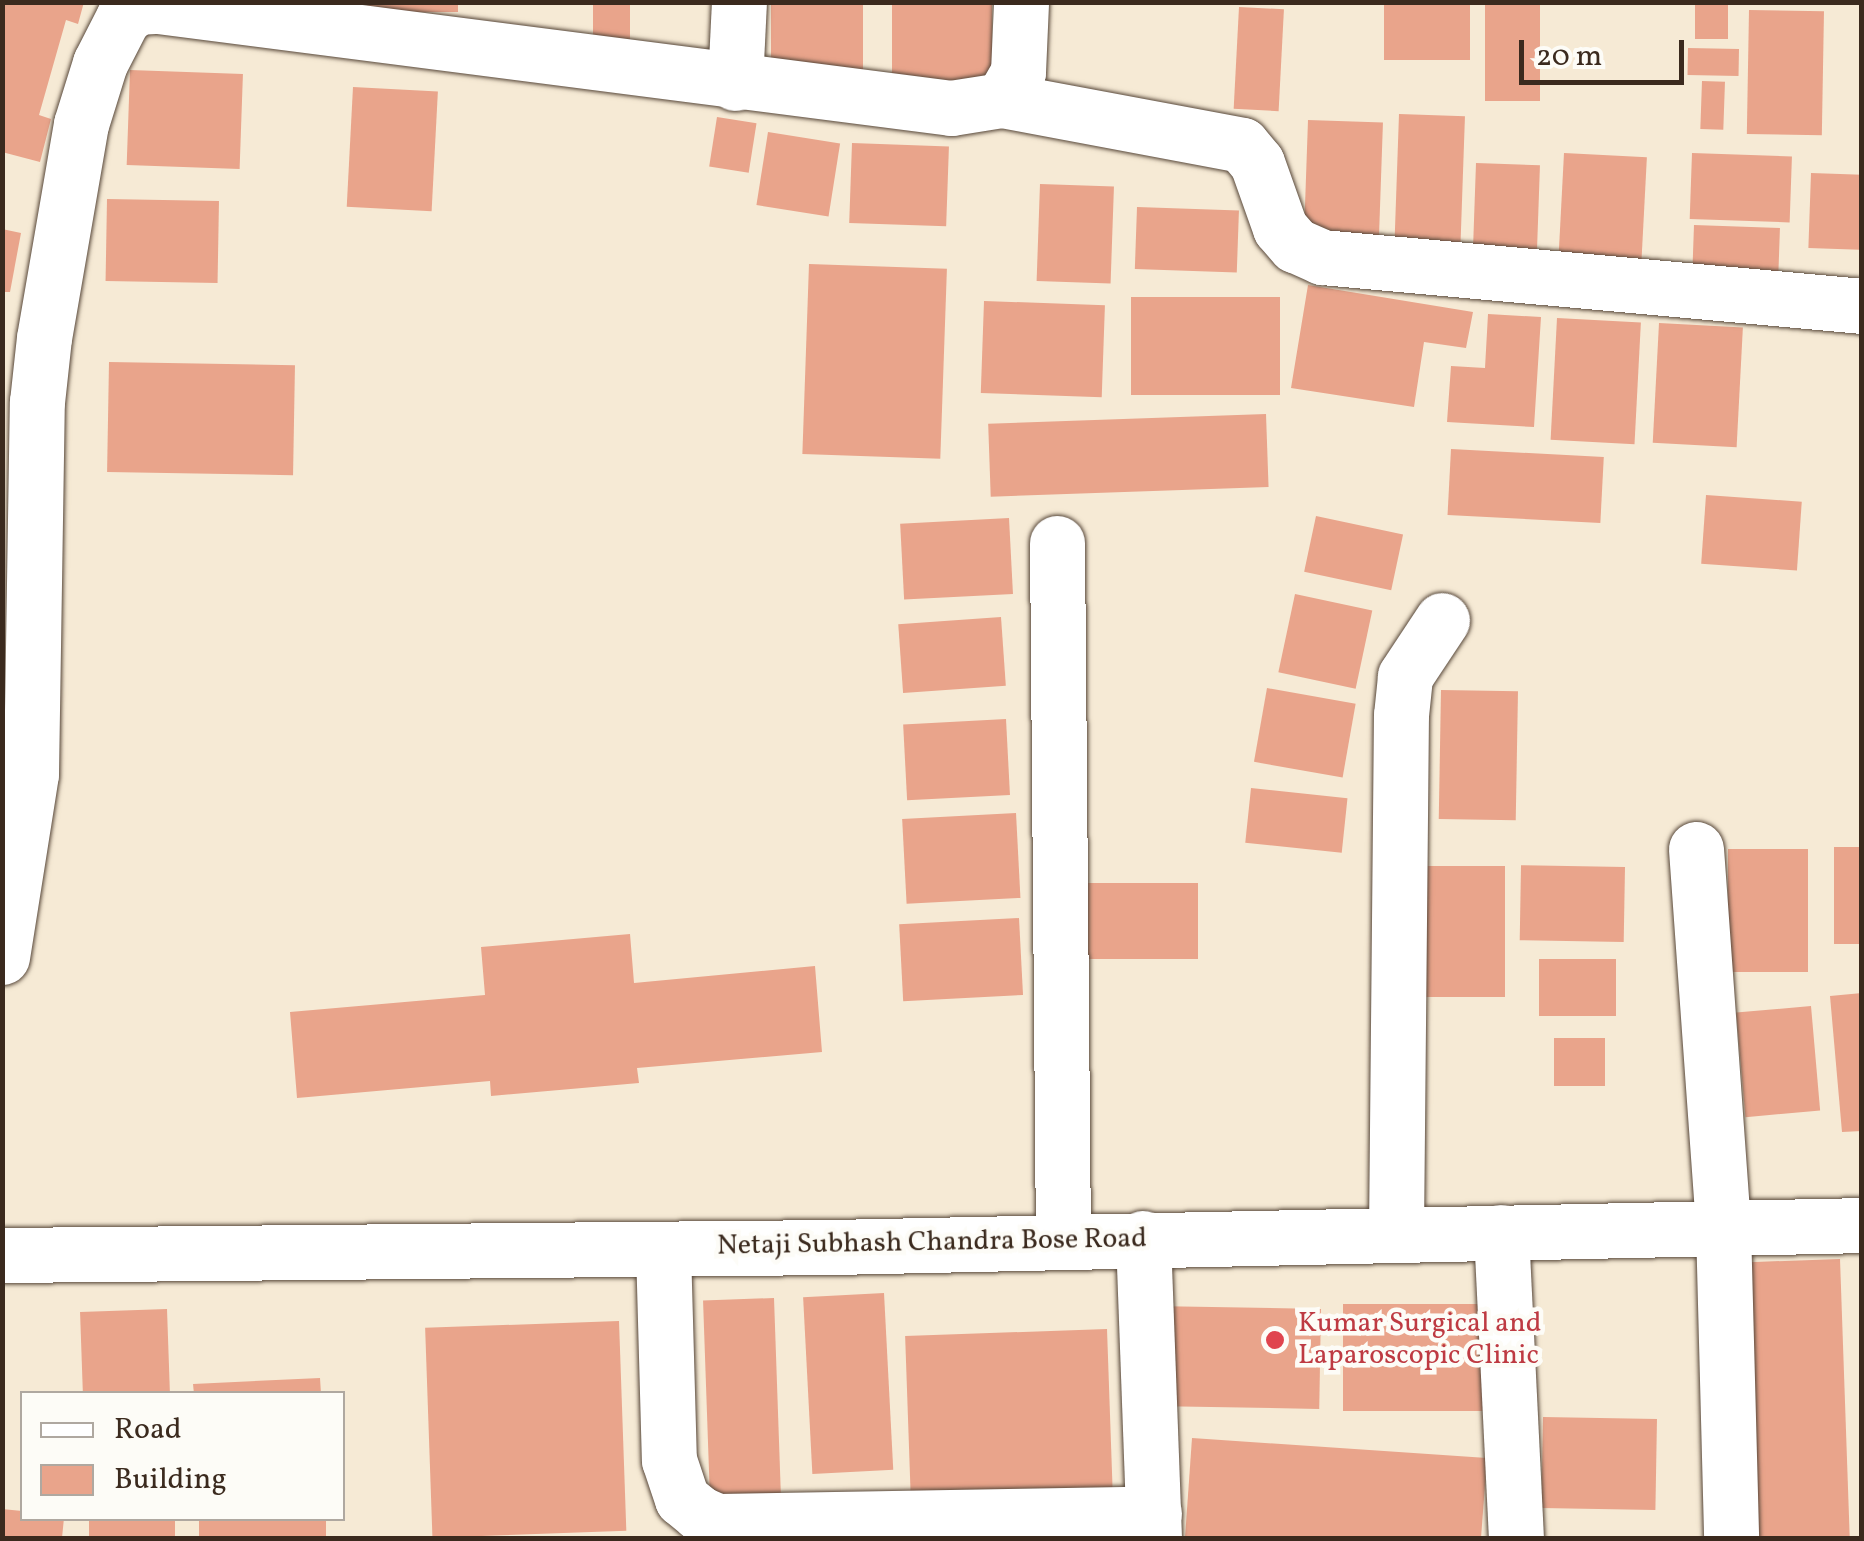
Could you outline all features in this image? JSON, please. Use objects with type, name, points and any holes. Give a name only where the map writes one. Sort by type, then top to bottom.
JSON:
[{"type":"street","points":[[735,83],[739,2]]},
{"type":"street","points":[[1002,100],[1018,72],[1021,2]]},
{"type":"street","points":[[2,957],[31,774],[20,399],[82,124],[100,63],[123,18],[137,5],[951,108],[1002,100],[1242,145],[1257,163],[1280,228],[1295,245],[1322,258],[1862,306]]},
{"type":"street","points":[[1057,543],[1063,1240]]},
{"type":"street","points":[[1396,1233],[1401,715],[1405,676],[1442,620]]},
{"type":"street","points":[[1696,849],[1723,1227],[1731,1538]]},
{"type":"street","name":"Netaji Subhash Chandra Bose Road","points":[[2,1255],[663,1249],[1862,1224]]},
{"type":"street","points":[[1501,1232],[1516,1538]]},
{"type":"street","points":[[663,1249],[670,1460],[682,1519],[1154,1526],[1143,1238]]},
{"type":"building","points":[[2,2],[84,2],[78,24],[66,20],[39,115],[51,119],[40,162],[2,152]]},
{"type":"building","points":[[367,2],[458,2],[458,12],[367,12]]},
{"type":"building","points":[[593,2],[630,2],[630,44],[593,44]]},
{"type":"building","points":[[771,2],[863,2],[863,70],[771,70]]},
{"type":"building","points":[[892,2],[992,2],[992,85],[892,85]]},
{"type":"building","points":[[1384,2],[1470,2],[1470,60],[1384,60]]},
{"type":"building","points":[[1485,2],[1540,2],[1540,101],[1485,101]]},
{"type":"building","points":[[1695,2],[1728,2],[1728,39],[1695,39]]},
{"type":"building","points":[[1239,7],[1284,9],[1279,111],[1234,109]]},
{"type":"building","points":[[1749,10],[1824,11],[1822,135],[1747,134]]},
{"type":"building","points":[[1688,48],[1739,49],[1739,76],[1688,75]]},
{"type":"building","points":[[130,70],[243,74],[240,169],[127,165]]},
{"type":"building","points":[[1702,81],[1725,82],[1723,130],[1700,129]]},
{"type":"building","points":[[353,87],[438,91],[432,211],[347,207]]},
{"type":"building","points":[[1399,114],[1465,116],[1460,252],[1394,250]]},
{"type":"building","points":[[717,117],[757,123],[749,173],[709,166]]},
{"type":"building","points":[[1308,120],[1383,123],[1379,238],[1304,235]]},
{"type":"building","points":[[768,132],[840,143],[829,217],[756,205]]},
{"type":"building","points":[[852,143],[949,146],[946,226],[849,223]]},
{"type":"building","points":[[1564,153],[1647,157],[1641,266],[1558,262]]},
{"type":"building","points":[[1692,153],[1792,156],[1790,222],[1690,219]]},
{"type":"building","points":[[1476,163],[1540,165],[1537,261],[1473,259]]},
{"type":"building","points":[[1811,173],[1862,175],[1859,250],[1808,248]]},
{"type":"building","points":[[1040,184],[1114,187],[1111,284],[1037,281]]},
{"type":"building","points":[[107,199],[219,201],[218,283],[106,281]]},
{"type":"building","points":[[1137,207],[1239,211],[1237,273],[1135,269]]},
{"type":"building","points":[[1694,225],[1780,228],[1778,280],[1692,277]]},
{"type":"building","points":[[2,229],[21,233],[10,292],[2,292]]},
{"type":"building","points":[[809,264],[947,269],[940,459],[802,454]]},
{"type":"building","points":[[1308,285],[1473,312],[1466,348],[1424,342],[1414,407],[1291,388]]},
{"type":"building","points":[[1131,297],[1280,297],[1280,395],[1131,395]]},
{"type":"building","points":[[984,301],[1105,305],[1102,397],[981,393]]},
{"type":"building","points":[[1488,314],[1541,317],[1534,427],[1447,422],[1451,366],[1485,368]]},
{"type":"building","points":[[1557,318],[1641,322],[1634,444],[1551,440]]},
{"type":"building","points":[[1659,323],[1743,327],[1737,447],[1653,443]]},
{"type":"building","points":[[109,362],[295,365],[293,475],[107,472]]},
{"type":"building","points":[[1266,414],[1269,487],[991,497],[988,424]]},
{"type":"building","points":[[1451,449],[1604,457],[1600,523],[1448,515]]},
{"type":"building","points":[[1706,495],[1802,502],[1797,571],[1701,564]]},
{"type":"building","points":[[1316,516],[1403,535],[1391,590],[1304,572]]},
{"type":"building","points":[[1009,518],[1013,594],[904,600],[900,524]]},
{"type":"building","points":[[1295,594],[1372,610],[1356,689],[1278,672]]},
{"type":"building","points":[[1001,617],[1006,686],[903,693],[898,624]]},
{"type":"building","points":[[1267,688],[1356,704],[1343,777],[1254,762]]},
{"type":"building","points":[[1441,690],[1518,691],[1516,820],[1439,819]]},
{"type":"building","points":[[1006,719],[1010,795],[907,800],[903,724]]},
{"type":"building","points":[[1251,788],[1347,798],[1342,853],[1245,843]]},
{"type":"building","points":[[1016,813],[1020,898],[907,904],[902,819]]},
{"type":"building","points":[[1834,847],[1862,847],[1862,944],[1834,944]]},
{"type":"building","points":[[1728,849],[1808,849],[1808,972],[1728,972]]},
{"type":"building","points":[[1521,865],[1625,867],[1624,942],[1520,940]]},
{"type":"building","points":[[1426,866],[1505,866],[1505,997],[1426,997]]},
{"type":"building","points":[[1085,883],[1198,883],[1198,959],[1085,959]]},
{"type":"building","points":[[1019,918],[1023,995],[903,1001],[899,924]]},
{"type":"building","points":[[630,934],[634,983],[815,966],[822,1052],[637,1068],[639,1083],[491,1096],[490,1081],[297,1098],[290,1012],[485,995],[481,947]]},
{"type":"building","points":[[1539,959],[1616,959],[1616,1016],[1539,1016]]},
{"type":"building","points":[[1862,993],[1862,1131],[1842,1132],[1830,996]]},
{"type":"building","points":[[1811,1006],[1820,1111],[1745,1117],[1736,1013]]},
{"type":"building","points":[[1554,1038],[1605,1038],[1605,1086],[1554,1086]]},
{"type":"building","points":[[1840,1259],[1850,1538],[1752,1538],[1742,1262]]},
{"type":"building","points":[[884,1293],[893,1470],[812,1474],[803,1297]]},
{"type":"building","points":[[774,1298],[781,1506],[710,1508],[703,1300]]},
{"type":"building","points":[[1343,1304],[1498,1304],[1498,1411],[1343,1411]]},
{"type":"building","points":[[1152,1306],[1321,1309],[1319,1409],[1150,1406]]},
{"type":"building","points":[[167,1309],[170,1391],[83,1391],[80,1312]]},
{"type":"building","points":[[619,1321],[626,1531],[432,1538],[425,1328]]},
{"type":"building","points":[[1107,1329],[1113,1493],[911,1500],[905,1336]]},
{"type":"building","points":[[320,1378],[321,1391],[194,1391],[193,1384]]},
{"type":"building","points":[[1543,1417],[1657,1419],[1655,1510],[1541,1508]]},
{"type":"building","points":[[1192,1438],[1487,1458],[1481,1538],[1185,1538]]},
{"type":"building","points":[[2,1509],[20,1511],[20,1521],[64,1521],[62,1538],[2,1538]]},
{"type":"building","points":[[89,1521],[175,1521],[175,1538],[89,1538]]},
{"type":"building","points":[[199,1521],[326,1521],[326,1538],[199,1538]]},
{"type":"place","name":"Kumar Surgical and Laparoscopic Clinic","points":[[1275,1340]]}]
